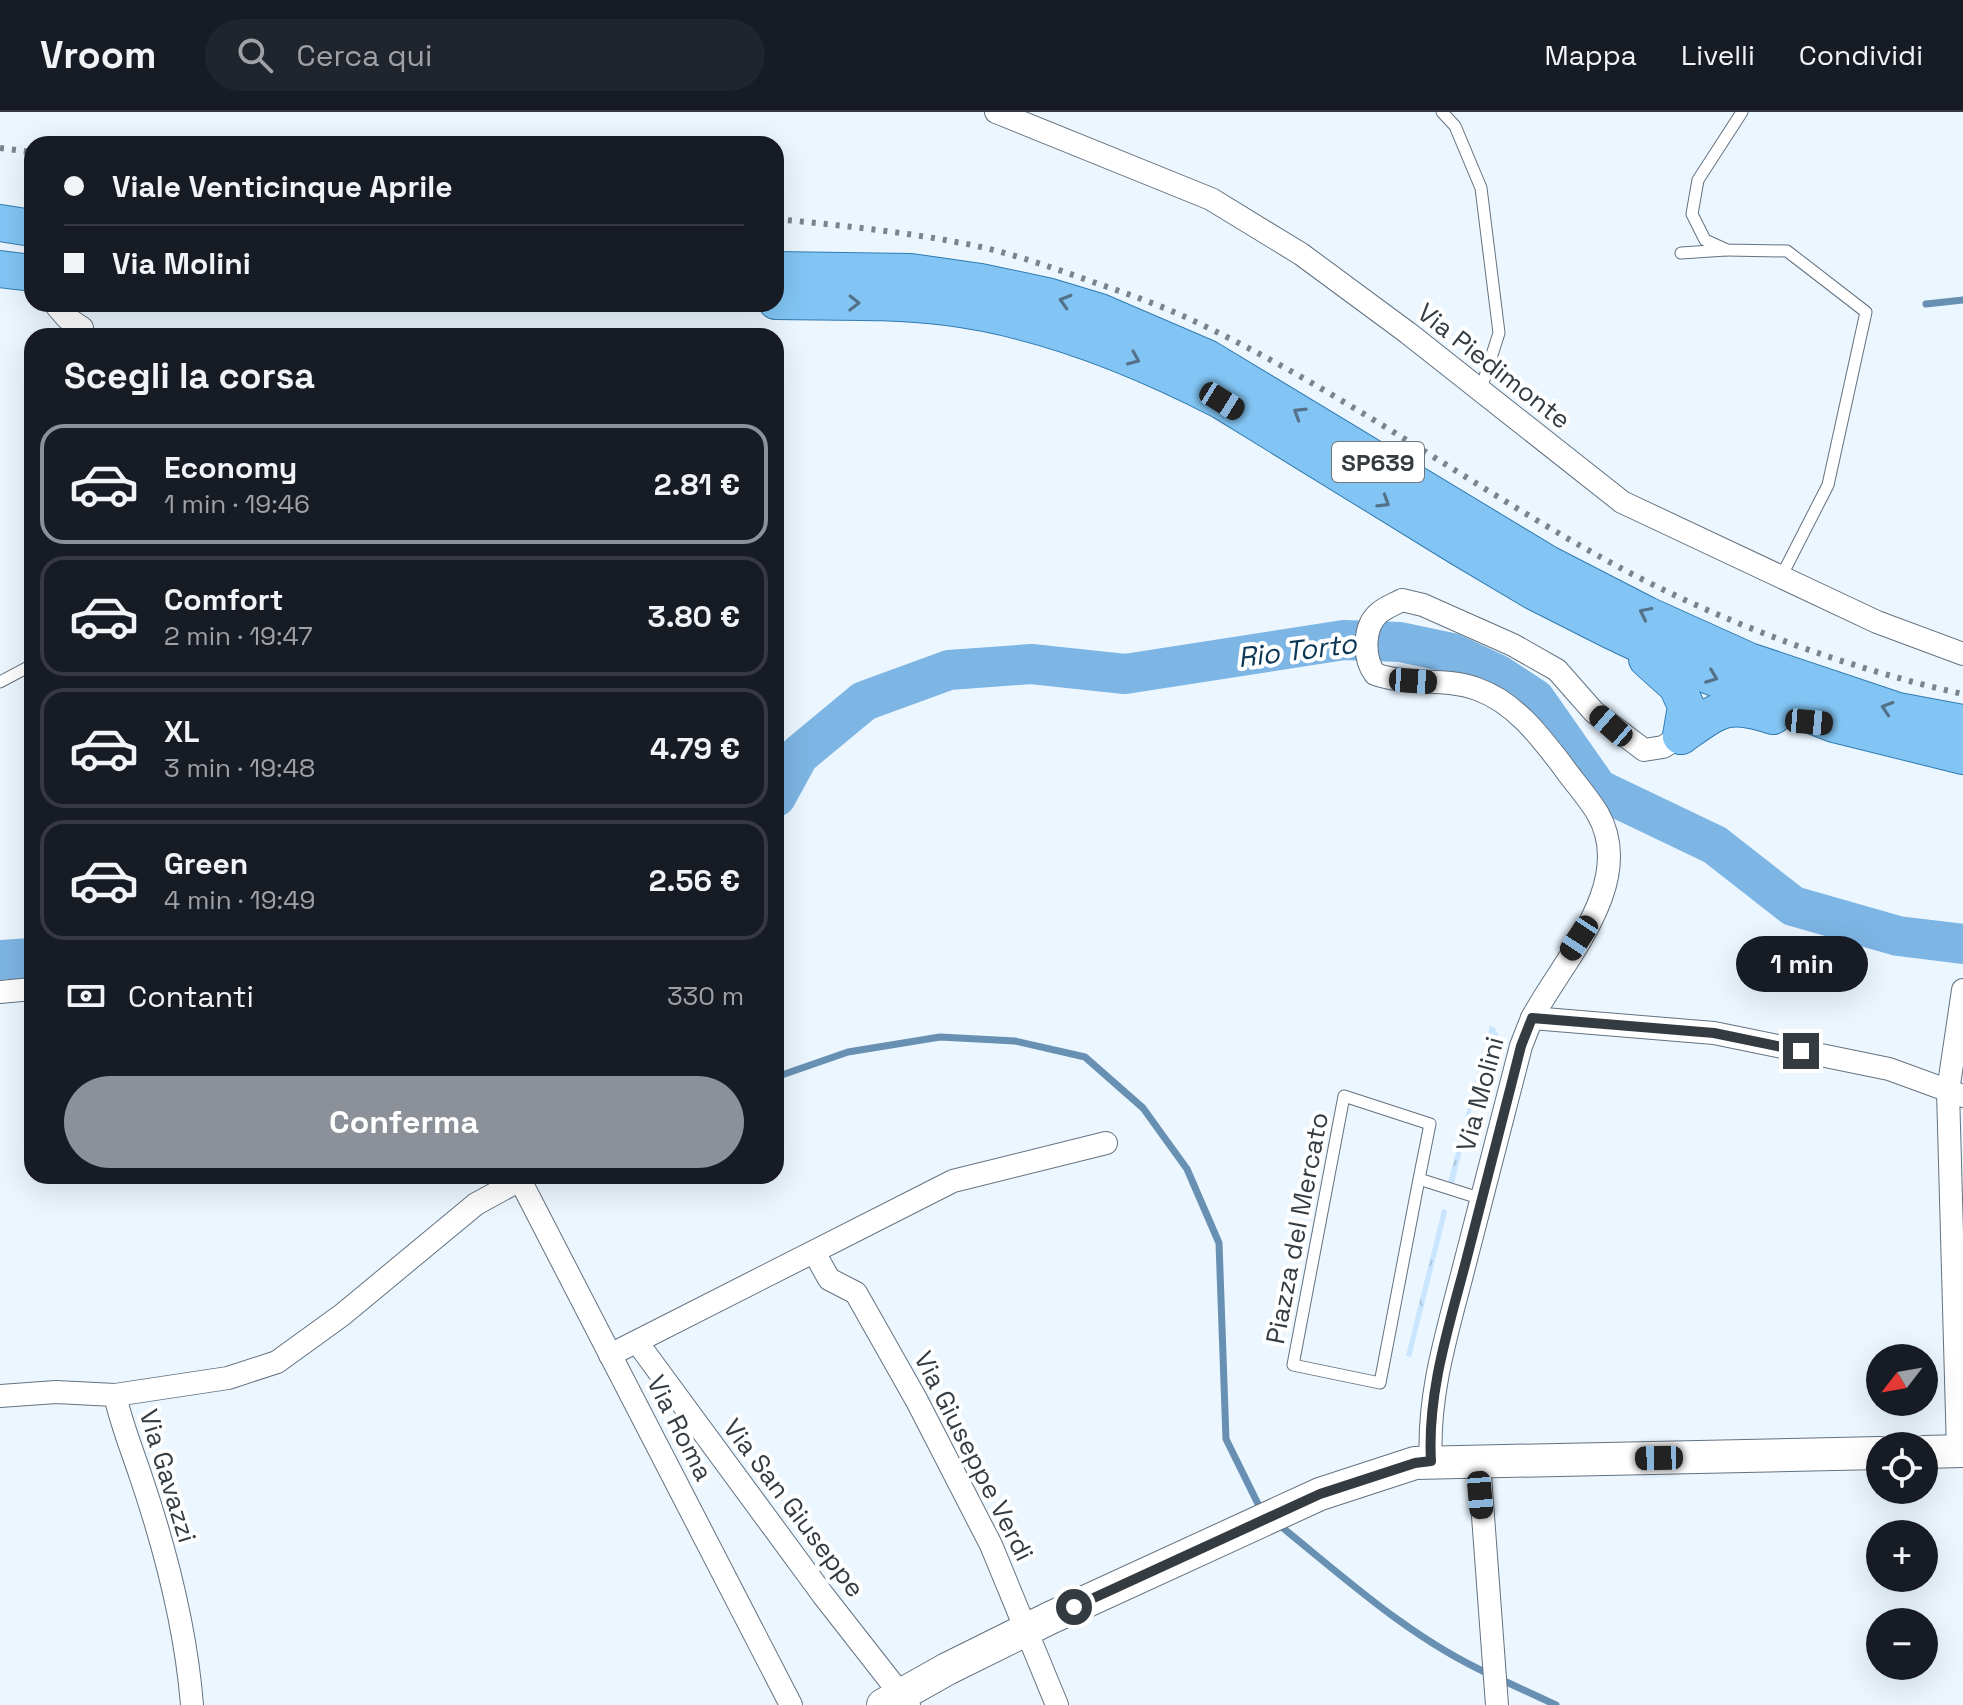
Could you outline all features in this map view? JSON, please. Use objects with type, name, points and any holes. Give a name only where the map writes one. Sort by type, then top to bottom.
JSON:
[{"type":"main road","points":[[0,223],[24,227]]},
{"type":"main road","points":[[0,269],[24,272]]},
{"type":"main road","name":"SP639","points":[[784,270],[911,272],[1047,296],[1113,317],[1207,358],[1548,564],[1647,615],[1749,661],[1898,711],[1963,723]]},
{"type":"main road","name":"SP639","points":[[784,301],[946,307],[995,316],[1117,352],[1222,401],[1483,562],[1608,629],[1694,670],[1834,724],[1963,756]]},
{"type":"main road","points":[[1608,629],[1664,672],[1677,686],[1686,706],[1681,736]]},
{"type":"main road","points":[[1681,736],[1718,711],[1738,706],[1784,720],[1834,724]]},
{"type":"main road","points":[[1938,1452],[1961,1451]]},
{"type":"main road","points":[[898,1701],[1027,1629],[1236,1532],[1320,1494],[1415,1463],[1866,1453]]},
{"type":"street","name":"Via Piedimonte","points":[[996,112],[1211,199],[1301,254],[1408,333],[1622,502],[1877,622],[1963,654]]},
{"type":"street","points":[[62,312],[79,328]]},
{"type":"street","points":[[1532,1018],[1604,894],[1608,842],[1598,815],[1539,734],[1502,701],[1475,688],[1390,679],[1375,674],[1367,659],[1369,627],[1376,615],[1402,600],[1423,605],[1513,645],[1557,670],[1594,712],[1644,750],[1663,747],[1681,736]]},
{"type":"street","points":[[0,992],[24,990]]},
{"type":"street","points":[[1961,1451],[1956,1094],[1963,990]]},
{"type":"street","name":"Via Molini","points":[[1431,1461],[1429,1431],[1446,1338],[1521,1046],[1532,1018],[1714,1033],[1889,1069],[1956,1094]]},
{"type":"street","points":[[610,1355],[953,1181],[1106,1143]]},
{"type":"street","name":"Via Gavazzi","points":[[192,1705],[173,1595],[115,1395],[228,1378],[277,1362],[342,1315],[476,1204],[509,1184]]},
{"type":"street","name":"Via Roma","points":[[522,1184],[791,1705]]},
{"type":"street","name":"Via Giuseppe Verdi","points":[[814,1252],[829,1279],[856,1293],[917,1401],[991,1545],[1057,1705]]},
{"type":"street","name":"Via San Giuseppe","points":[[637,1342],[898,1701]]},
{"type":"street","points":[[0,1396],[56,1392],[115,1395]]},
{"type":"street","points":[[1479,1462],[1497,1705]]},
{"type":"lane","points":[[1442,112],[1455,126],[1481,188],[1499,333],[1480,392]]},
{"type":"lane","points":[[1727,250],[1705,240],[1692,214],[1698,180],[1742,112]]},
{"type":"lane","points":[[1681,253],[1787,251],[1866,312],[1828,485],[1781,577]]},
{"type":"lane","points":[[0,682],[24,669]]},
{"type":"lane","name":"Piazza del Mercato","points":[[1344,1096],[1430,1124],[1419,1179],[1380,1383],[1293,1365],[1344,1096]]},
{"type":"lane","points":[[1419,1179],[1482,1199]]},
{"type":"green space","points":[[1490,1026],[1495,1028],[1502,1043],[1499,1059],[1482,1065],[1453,1188],[1447,1186]]},
{"type":"green space","points":[[1442,1210],[1447,1212],[1411,1357],[1406,1356]]},
{"type":"waterway","points":[[1926,304],[1963,300]]},
{"type":"waterway","name":"Rio Torto","points":[[784,782],[799,755],[864,701],[949,670],[1031,664],[1125,674],[1344,640],[1400,642],[1452,653],[1497,674],[1535,699],[1598,789],[1715,845],[1793,906],[1898,936],[1963,944]]},
{"type":"waterway","name":"Rio Torto","points":[[0,960],[24,958]]},
{"type":"waterway","points":[[784,1074],[848,1052],[940,1037],[1015,1041],[1085,1057],[1143,1108],[1187,1169],[1219,1243],[1226,1439],[1262,1512]]},
{"type":"waterway","points":[[1278,1524],[1405,1625],[1489,1674]]},
{"type":"waterway","points":[[1500,1679],[1556,1705]]},
{"type":"railway","points":[[0,148],[24,151]]},
{"type":"railway","points":[[784,220],[889,231],[974,245],[1042,264],[1158,305],[1304,378],[1564,536],[1657,587],[1786,642],[1875,671],[1963,694]]},
{"type":"route","points":[[1074,1607],[1320,1494],[1415,1463],[1431,1461],[1429,1431],[1446,1338],[1521,1046],[1532,1018],[1714,1033],[1801,1051]]}]
